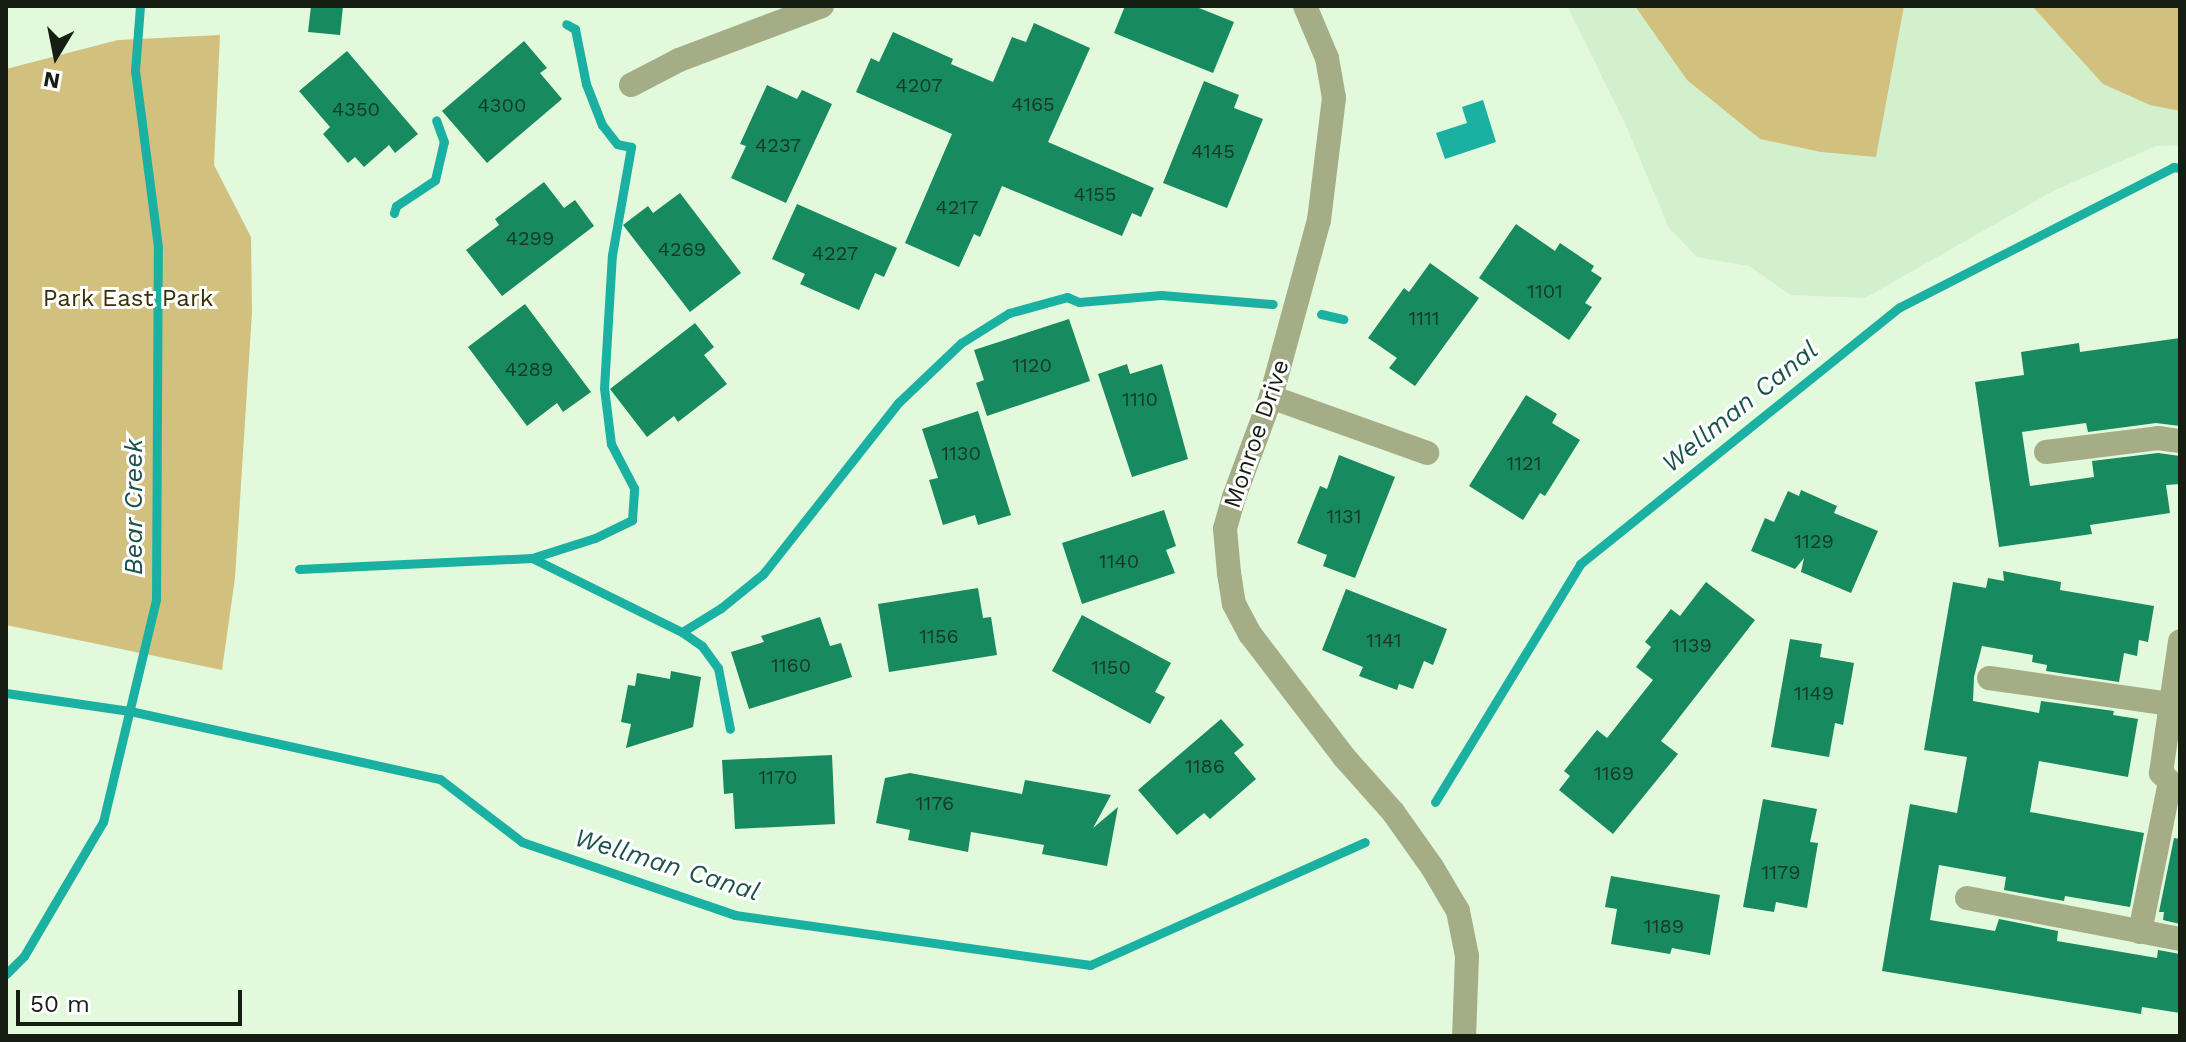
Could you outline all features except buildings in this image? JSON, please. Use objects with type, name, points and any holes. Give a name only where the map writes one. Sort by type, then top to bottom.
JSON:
[{"type":"street","points":[[631,85],[679,60],[822,6]]},
{"type":"street","name":"Monroe Drive","points":[[1305,6],[1320,37],[1334,98],[1319,220],[1271,397],[1225,529],[1234,604],[1250,634],[1335,745],[1393,812],[1432,867],[1458,911],[1467,956],[1464,1036]]},
{"type":"street","points":[[1271,397],[1427,453]]},
{"type":"street","points":[[2046,452],[2158,438],[2180,441]]},
{"type":"street","points":[[2140,932],[2175,784],[2161,773],[2169,704],[2179,656]]},
{"type":"street","points":[[1989,678],[2169,704]]},
{"type":"street","points":[[1967,898],[2180,939]]},
{"type":"shaded area","points":[[1567,6],[2180,6],[2180,145],[2156,146],[2055,190],[1865,298],[1791,295],[1749,266],[1697,257],[1669,228],[1624,121]]},
{"type":"green space","points":[[1635,6],[1904,6],[1876,157],[1821,152],[1760,139],[1687,80]]},
{"type":"green space","points":[[2032,6],[2180,6],[2180,111],[2150,105],[2103,84]]},
{"type":"green space","name":"Park East Park","points":[[220,35],[214,165],[251,237],[252,312],[235,578],[222,670],[6,625],[6,69],[118,40]]},
{"type":"water","points":[[1483,100],[1496,142],[1445,159],[1436,133],[1467,123],[1462,107]]},
{"type":"waterway","name":"Bear Creek","points":[[6,974],[24,956],[103,822],[156,600],[158,247],[135,71],[140,6]]},
{"type":"waterway","points":[[299,569],[532,558],[595,538],[632,520],[634,488],[611,444],[604,388],[612,255],[631,147],[617,144],[602,125],[586,84],[575,29],[566,24]]},
{"type":"waterway","points":[[394,213],[396,206],[435,180],[444,142],[436,120]]},
{"type":"waterway","name":"Wellman Canal","points":[[1435,802],[1580,564],[1900,307],[2173,167],[2180,168]]},
{"type":"waterway","points":[[682,632],[721,608],[763,574],[899,402],[961,343],[1009,313],[1067,297],[1079,302],[1161,295],[1273,304]]},
{"type":"waterway","points":[[1321,314],[1343,319]]},
{"type":"waterway","points":[[532,558],[682,632],[702,646],[718,668],[730,729]]},
{"type":"waterway","name":"Wellman Canal","points":[[6,693],[130,711],[440,779],[522,842],[735,915],[1090,965],[1365,842]]}]
